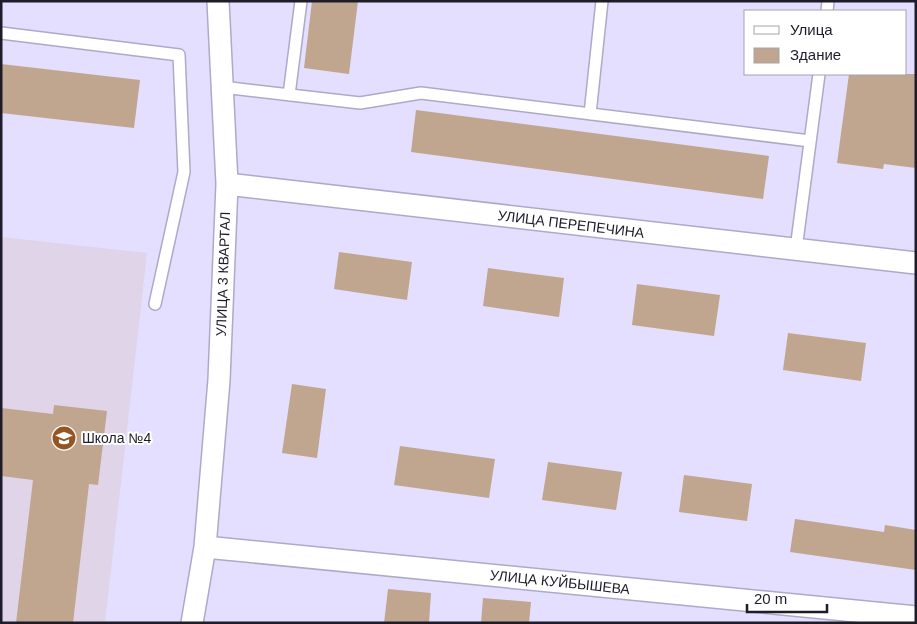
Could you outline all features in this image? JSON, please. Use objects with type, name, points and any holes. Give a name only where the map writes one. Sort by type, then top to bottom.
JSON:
[{"type":"street","name":"УЛИЦА 3 КВАРТАЛ","points":[[192,623],[204,547],[219,380],[227,184],[218,1]]},
{"type":"street","name":"УЛИЦА ПЕРЕПЕЧИНА","points":[[227,184],[916,263]]},
{"type":"street","name":"УЛИЦА КУЙБЫШЕВА","points":[[204,547],[916,617]]},
{"type":"lane","points":[[289,95],[301,1]]},
{"type":"lane","points":[[590,114],[602,1]]},
{"type":"lane","points":[[1,33],[179,55],[184,172],[155,304]]},
{"type":"lane","points":[[796,250],[819,75]]},
{"type":"lane","points":[[222,87],[360,104],[421,93],[810,141]]},
{"type":"shaded area","name":"Школа №4","points":[[1,237],[147,253],[105,623],[1,623]]},
{"type":"building","points":[[312,1],[358,1],[349,74],[304,68]]},
{"type":"building","points":[[1,64],[140,80],[134,128],[1,113]]},
{"type":"building","points":[[916,74],[916,168],[884,164],[883,169],[837,163],[849,75]]},
{"type":"building","points":[[416,110],[769,156],[763,199],[411,152]]},
{"type":"building","points":[[339,252],[412,262],[407,300],[334,289]]},
{"type":"building","points":[[488,268],[564,278],[559,317],[483,306]]},
{"type":"building","points":[[637,284],[720,295],[714,336],[632,325]]},
{"type":"building","points":[[788,333],[866,343],[861,381],[783,370]]},
{"type":"building","points":[[292,384],[326,389],[317,458],[282,453]]},
{"type":"building","points":[[54,405],[107,411],[98,485],[89,484],[73,623],[16,623],[33,480],[1,476],[1,408],[53,414]]},
{"type":"building","points":[[400,446],[495,459],[489,498],[394,485]]},
{"type":"building","points":[[548,462],[622,472],[616,510],[542,500]]},
{"type":"building","points":[[684,475],[752,484],[747,521],[679,512]]},
{"type":"building","points":[[795,519],[884,532],[885,525],[916,530],[916,570],[790,552]]},
{"type":"building","points":[[388,589],[431,593],[429,623],[384,623]]},
{"type":"building","points":[[483,598],[531,602],[529,623],[481,623]]},
{"type":"place","name":"Школа №4","points":[[64,438]]}]
